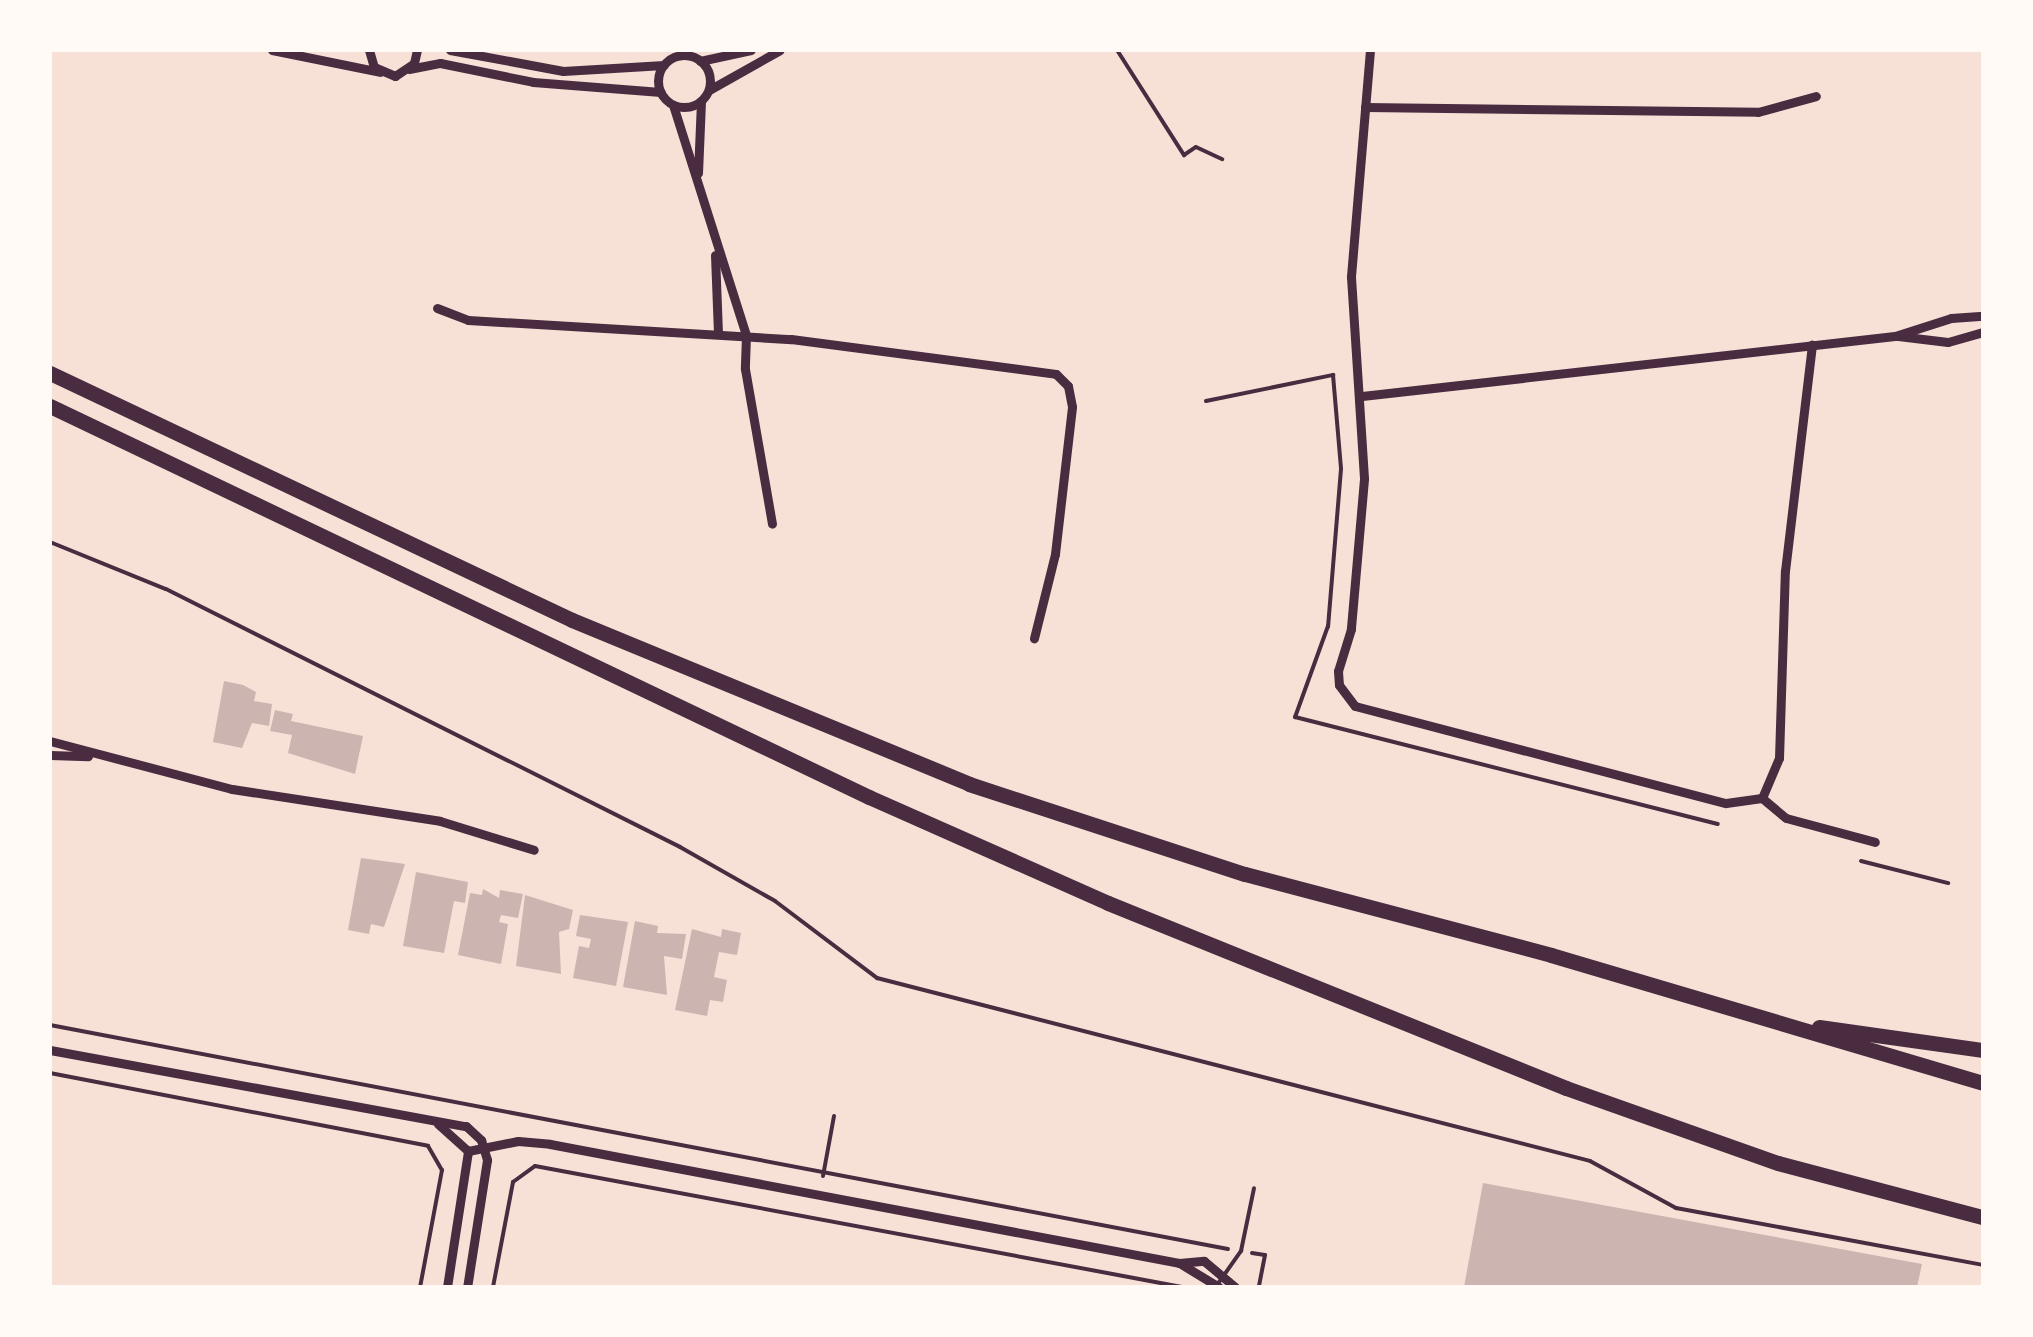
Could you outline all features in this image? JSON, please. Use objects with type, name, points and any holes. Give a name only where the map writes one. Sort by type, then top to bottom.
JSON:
[{"type":"highway","points":[[50,372],[590,628],[909,762],[1229,869],[1983,1083]]},
{"type":"highway","points":[[50,406],[887,805],[1108,903],[1634,1112],[1792,1167],[1983,1217]]},
{"type":"highway","points":[[1776,1022],[1983,1050]]},
{"type":"street","points":[[274,50],[380,72],[440,63],[533,82],[661,92],[673,105],[698,180],[714,247],[746,335],[745,369],[772,524]]},
{"type":"street","points":[[368,50],[380,72]]},
{"type":"street","points":[[409,69],[417,50]]},
{"type":"street","points":[[450,50],[563,70],[664,65],[684,56],[700,61],[751,50]]},
{"type":"street","points":[[708,90],[780,50]]},
{"type":"street","points":[[1370,50],[1351,277],[1362,396],[1364,479],[1352,618],[1338,671],[1350,701],[1723,802],[1762,798],[1786,818],[1875,842]]},
{"type":"street","points":[[698,180],[702,101],[708,90],[709,74],[700,61]]},
{"type":"street","points":[[661,92],[664,65]]},
{"type":"street","points":[[1365,107],[1758,112],[1816,96]]},
{"type":"street","points":[[673,105],[702,101]]},
{"type":"street","points":[[714,247],[718,333]]},
{"type":"street","points":[[437,308],[484,321],[746,335],[1026,366],[1056,374],[1068,386],[1072,407],[1054,554],[1034,638]]},
{"type":"street","points":[[1362,396],[1896,336],[1951,318],[1983,316]]},
{"type":"street","points":[[1896,336],[1948,342],[1983,332]]},
{"type":"street","points":[[1762,798],[1776,776],[1779,758],[1785,572],[1812,346]]},
{"type":"street","points":[[50,742],[232,789],[413,814],[534,850]]},
{"type":"street","points":[[50,755],[101,756]]},
{"type":"street","points":[[50,1050],[438,1124],[466,1126],[484,1148],[486,1178],[468,1287]]},
{"type":"street","points":[[438,1124],[468,1151]]},
{"type":"street","points":[[468,1151],[533,1142],[1179,1262],[1204,1262],[1226,1274],[1235,1287]]},
{"type":"street","points":[[447,1287],[468,1151]]},
{"type":"street","points":[[1179,1262],[1218,1286]]},
{"type":"lane","points":[[1218,1286],[1241,1251],[1254,1188]]},
{"type":"path","points":[[1118,50],[1184,155],[1196,147],[1222,158]]},
{"type":"path","points":[[1206,402],[1333,375],[1342,469],[1328,626],[1295,717],[1718,824]]},
{"type":"path","points":[[50,542],[166,589],[680,847],[775,901],[877,978],[1590,1161],[1676,1208],[1983,1265]]},
{"type":"path","points":[[1860,861],[1948,884]]},
{"type":"path","points":[[50,1025],[1265,1256],[1259,1287]]},
{"type":"path","points":[[50,1073],[428,1146],[442,1170],[420,1287]]},
{"type":"path","points":[[819,1195],[834,1116]]},
{"type":"path","points":[[493,1287],[513,1182],[535,1166],[1182,1287]]},
{"type":"building","points":[[224,681],[256,692],[254,701],[272,704],[269,726],[252,723],[242,748],[213,742]]},
{"type":"building","points":[[275,710],[293,714],[291,721],[363,736],[355,774],[288,753],[292,735],[270,731]]},
{"type":"building","points":[[361,858],[405,864],[384,927],[371,924],[369,934],[348,930]]},
{"type":"building","points":[[416,872],[468,882],[465,903],[454,901],[444,953],[403,946]]},
{"type":"building","points":[[483,889],[499,898],[500,890],[523,894],[518,918],[501,915],[499,922],[508,924],[501,964],[458,955],[470,893],[482,895]]},
{"type":"building","points":[[525,895],[573,910],[569,929],[559,932],[561,974],[516,966]]},
{"type":"building","points":[[580,915],[628,922],[616,986],[573,978],[579,946],[589,948],[591,939],[576,936]]},
{"type":"building","points":[[635,921],[658,926],[657,933],[686,934],[682,959],[664,956],[667,995],[623,987]]},
{"type":"building","points":[[692,929],[721,937],[722,929],[741,933],[737,955],[719,952],[714,977],[727,980],[723,1002],[710,1000],[707,1016],[675,1010]]},
{"type":"building","points":[[1483,1183],[1922,1264],[1917,1287],[1464,1287]]}]
